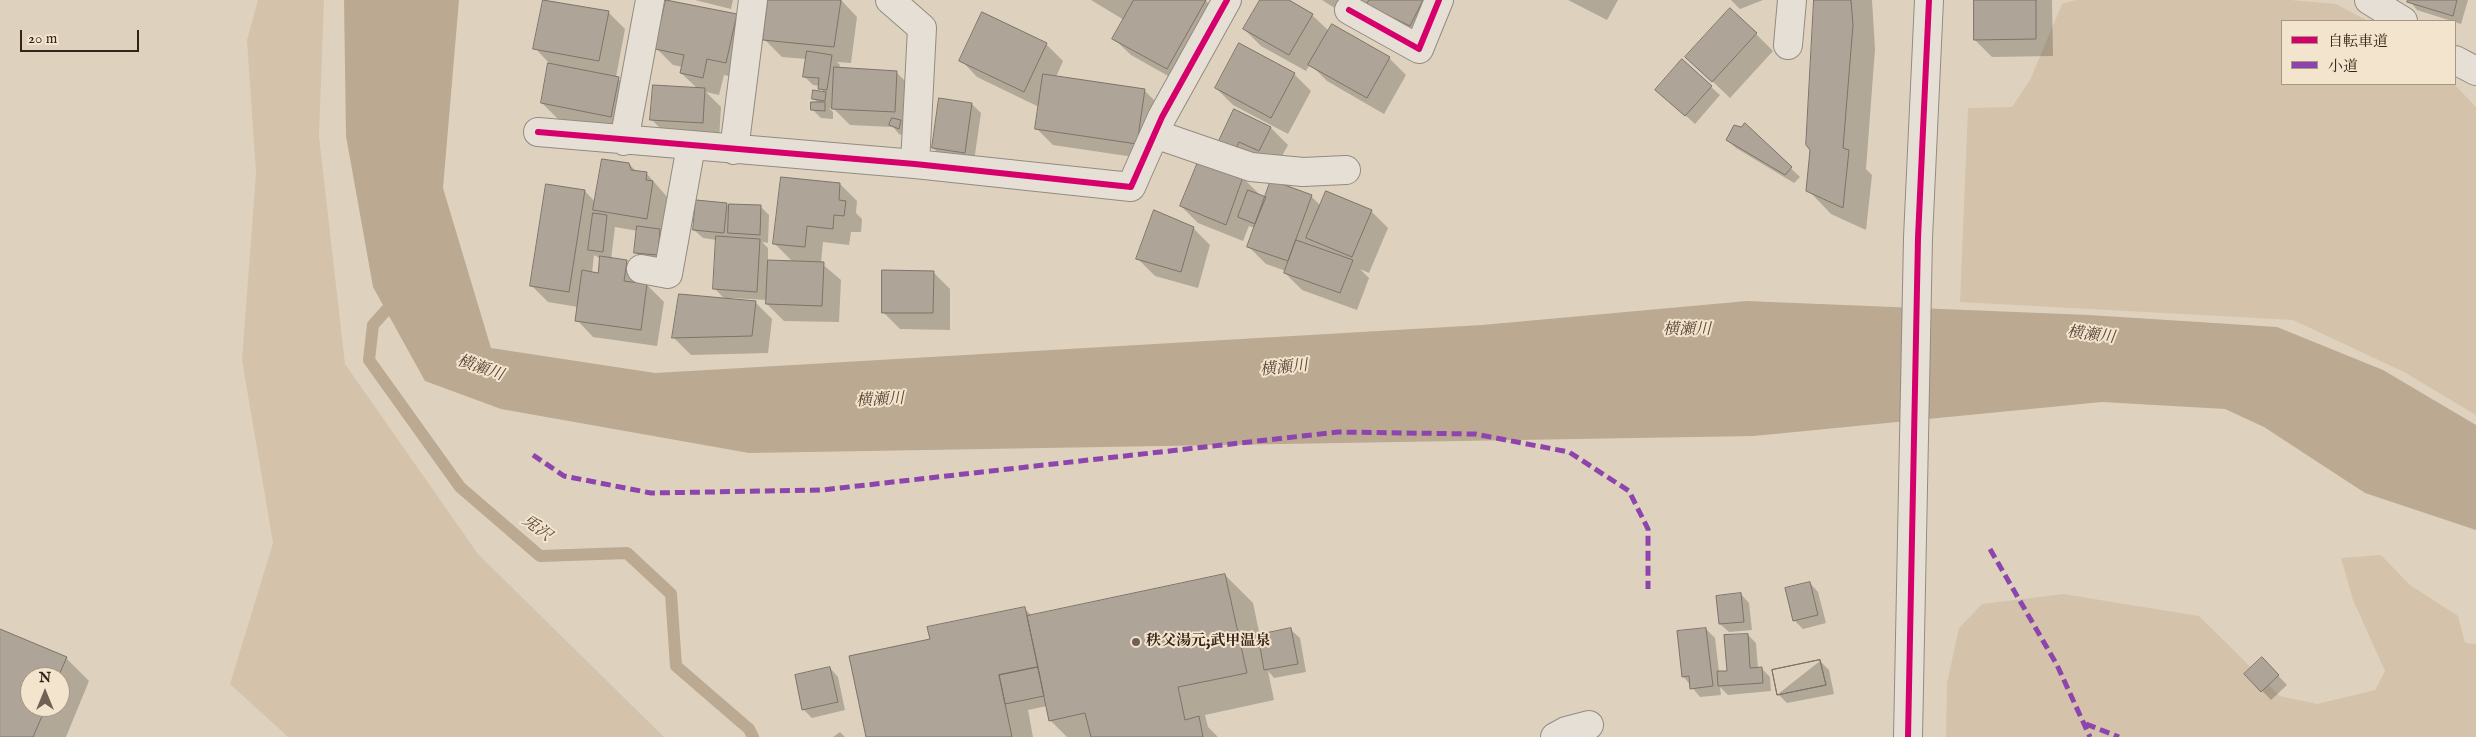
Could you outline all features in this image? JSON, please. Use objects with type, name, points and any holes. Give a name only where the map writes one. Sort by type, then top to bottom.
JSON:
[{"type":"street","points":[[624,141],[650,0]]},
{"type":"street","points":[[734,150],[753,0]]},
{"type":"street","points":[[890,0],[922,28],[915,164]]},
{"type":"street","points":[[538,132],[624,141],[915,164],[1131,187],[1162,117],[1228,0]]},
{"type":"street","points":[[1349,10],[1419,49],[1439,0]]},
{"type":"street","points":[[1788,45],[1792,0]]},
{"type":"street","points":[[1908,737],[1918,238],[1928,0]]},
{"type":"street","points":[[2369,0],[2401,20]]},
{"type":"street","points":[[2456,61],[2476,71]]},
{"type":"street","points":[[1155,134],[1252,167],[1303,172],[1346,170]]},
{"type":"street","points":[[641,269],[668,274],[691,146]]},
{"type":"street","points":[[1555,737],[1566,731],[1589,725]]},
{"type":"shaded area","points":[[258,0],[324,0],[319,136],[345,364],[478,554],[664,737],[288,737],[230,684],[273,543],[242,360],[256,173],[247,40]]},
{"type":"shaded area","points":[[2076,0],[2290,0],[2336,4],[2366,20],[2281,20],[2281,85],[2455,85],[2476,107],[2476,415],[2404,372],[2293,320],[1960,302],[1968,108],[2012,107],[2030,80],[2062,4]]},
{"type":"shaded area","points":[[2381,555],[2410,585],[2458,616],[2465,643],[2476,644],[2476,737],[1946,737],[1947,683],[1959,628],[1982,604],[2063,594],[2199,616],[2280,696],[2317,704],[2375,690],[2385,671],[2353,600],[2341,558]]},
{"type":"water","name":"横瀬川","points":[[344,0],[459,0],[443,188],[491,348],[655,373],[1482,325],[1747,301],[2089,315],[2277,327],[2383,370],[2476,425],[2476,530],[2365,493],[2264,427],[2225,409],[2102,402],[1754,436],[749,453],[501,409],[425,381],[373,287],[346,136]]},
{"type":"building","points":[[543,0],[609,11],[599,61],[533,49]]},
{"type":"building","points":[[666,0],[737,14],[726,63],[707,59],[703,78],[680,73],[684,55],[655,49]]},
{"type":"building","points":[[768,0],[841,0],[834,47],[763,40]]},
{"type":"building","points":[[1134,0],[1206,0],[1167,69],[1112,39]]},
{"type":"building","points":[[1260,0],[1289,0],[1313,14],[1289,55],[1243,29]]},
{"type":"building","points":[[1369,0],[1423,0],[1410,26],[1367,5]]},
{"type":"building","points":[[1814,0],[1851,0],[1853,25],[1843,148],[1849,150],[1843,208],[1806,191],[1810,150],[1806,145]]},
{"type":"building","points":[[1974,0],[2036,0],[2036,39],[1974,40]]},
{"type":"building","points":[[2408,0],[2457,0],[2453,16],[2407,2]]},
{"type":"building","points":[[1730,8],[1757,33],[1712,82],[1685,57]]},
{"type":"building","points":[[982,12],[1047,43],[1024,92],[959,61]]},
{"type":"building","points":[[1332,24],[1390,57],[1367,98],[1308,65]]},
{"type":"building","points":[[1239,43],[1295,73],[1271,118],[1215,88]]},
{"type":"building","points":[[807,51],[832,55],[827,90],[818,89],[819,78],[803,77]]},
{"type":"building","points":[[1682,59],[1712,86],[1685,116],[1655,90]]},
{"type":"building","points":[[548,63],[619,77],[611,117],[541,103]]},
{"type":"building","points":[[834,67],[897,71],[895,112],[832,109]]},
{"type":"building","points":[[1043,74],[1145,89],[1137,144],[1035,129]]},
{"type":"building","points":[[653,85],[705,88],[703,123],[650,120]]},
{"type":"building","points":[[813,90],[826,92],[825,101],[812,99]]},
{"type":"building","points":[[939,98],[972,103],[965,153],[932,148]]},
{"type":"building","points":[[811,102],[825,102],[825,111],[811,110]]},
{"type":"building","points":[[1234,109],[1271,127],[1259,151],[1239,142],[1235,151],[1218,143]]},
{"type":"building","points":[[892,118],[901,120],[899,129],[889,125]]},
{"type":"building","points":[[1745,123],[1792,167],[1785,175],[1726,140],[1734,125],[1741,127]]},
{"type":"building","points":[[602,159],[629,163],[631,170],[647,172],[646,180],[653,181],[647,219],[593,210]]},
{"type":"building","points":[[1198,162],[1243,177],[1226,225],[1180,206]]},
{"type":"building","points":[[781,177],[840,183],[839,200],[846,201],[844,216],[834,215],[833,229],[807,226],[805,247],[773,244]]},
{"type":"building","points":[[1271,180],[1312,195],[1288,261],[1247,247]]},
{"type":"building","points":[[546,184],[585,190],[569,292],[530,286]]},
{"type":"building","points":[[1248,190],[1266,197],[1255,224],[1238,217]]},
{"type":"building","points":[[1326,191],[1372,210],[1352,257],[1306,238]]},
{"type":"building","points":[[696,200],[727,203],[724,233],[693,230]]},
{"type":"building","points":[[729,204],[761,205],[760,235],[728,233]]},
{"type":"building","points":[[1154,210],[1194,227],[1181,272],[1136,259]]},
{"type":"building","points":[[593,213],[607,215],[603,252],[588,250]]},
{"type":"building","points":[[637,226],[660,229],[658,255],[634,253]]},
{"type":"building","points":[[716,236],[760,239],[757,292],[713,289]]},
{"type":"building","points":[[1296,240],[1353,260],[1340,293],[1284,273]]},
{"type":"building","points":[[600,256],[627,260],[624,281],[647,284],[641,330],[575,321],[582,270],[598,273]]},
{"type":"building","points":[[768,260],[824,262],[822,306],[766,304]]},
{"type":"building","points":[[882,270],[934,271],[933,313],[882,313]]},
{"type":"building","points":[[679,294],[756,301],[752,336],[672,338]]},
{"type":"building","name":"秩父湯元;武甲温泉","points":[[1225,574],[1247,673],[1178,687],[1185,720],[1199,716],[1203,737],[1091,737],[1085,713],[1049,721],[1027,616]]},
{"type":"building","points":[[1810,582],[1818,615],[1793,621],[1785,588]]},
{"type":"building","points":[[1741,593],[1744,622],[1719,624],[1716,596]]},
{"type":"building","points":[[1025,607],[1038,667],[999,675],[1012,737],[866,737],[849,656],[930,639],[927,627]]},
{"type":"building","points":[[1291,628],[1298,664],[1264,670],[1258,635]]},
{"type":"building","points":[[1706,628],[1713,686],[1690,689],[1689,676],[1682,677],[1677,631]]},
{"type":"building","points":[[0,629],[67,657],[62,667],[20,667],[20,717],[42,717],[33,737],[0,737]]},
{"type":"building","points":[[1748,634],[1750,668],[1762,667],[1763,683],[1718,686],[1717,671],[1727,671],[1724,635]]},
{"type":"building","points":[[2262,657],[2279,675],[2261,692],[2244,674]]},
{"type":"building","points":[[1820,660],[1826,685],[1777,695],[1772,670]]},
{"type":"building","points":[[1820,660],[1826,685],[1777,695],[1772,670]]},
{"type":"building","points":[[830,667],[838,702],[802,710],[795,675]]},
{"type":"building","points":[[1038,667],[1044,696],[1005,704],[999,675]]},
{"type":"waterway","name":"兎沢","points":[[397,298],[373,325],[369,360],[460,487],[540,556],[627,553],[671,594],[676,666],[749,729],[753,737]]},
{"type":"marked path","points":[[533,455],[564,476],[651,493],[822,490],[1338,432],[1475,434],[1569,452],[1629,491],[1648,529],[1648,589]]},
{"type":"marked path","points":[[1990,549],[2057,665],[2090,737]]},
{"type":"marked path","points":[[2086,724],[2119,737]]},
{"type":"cycle path","points":[[538,132],[915,164],[1131,187],[1162,117],[1227,0]]},
{"type":"cycle path","points":[[1349,10],[1419,49],[1439,0]]},
{"type":"cycle path","points":[[1908,737],[1918,238],[1929,0]]},
{"type":"place","name":"秩父湯元;武甲温泉","points":[[1136,642]]}]
